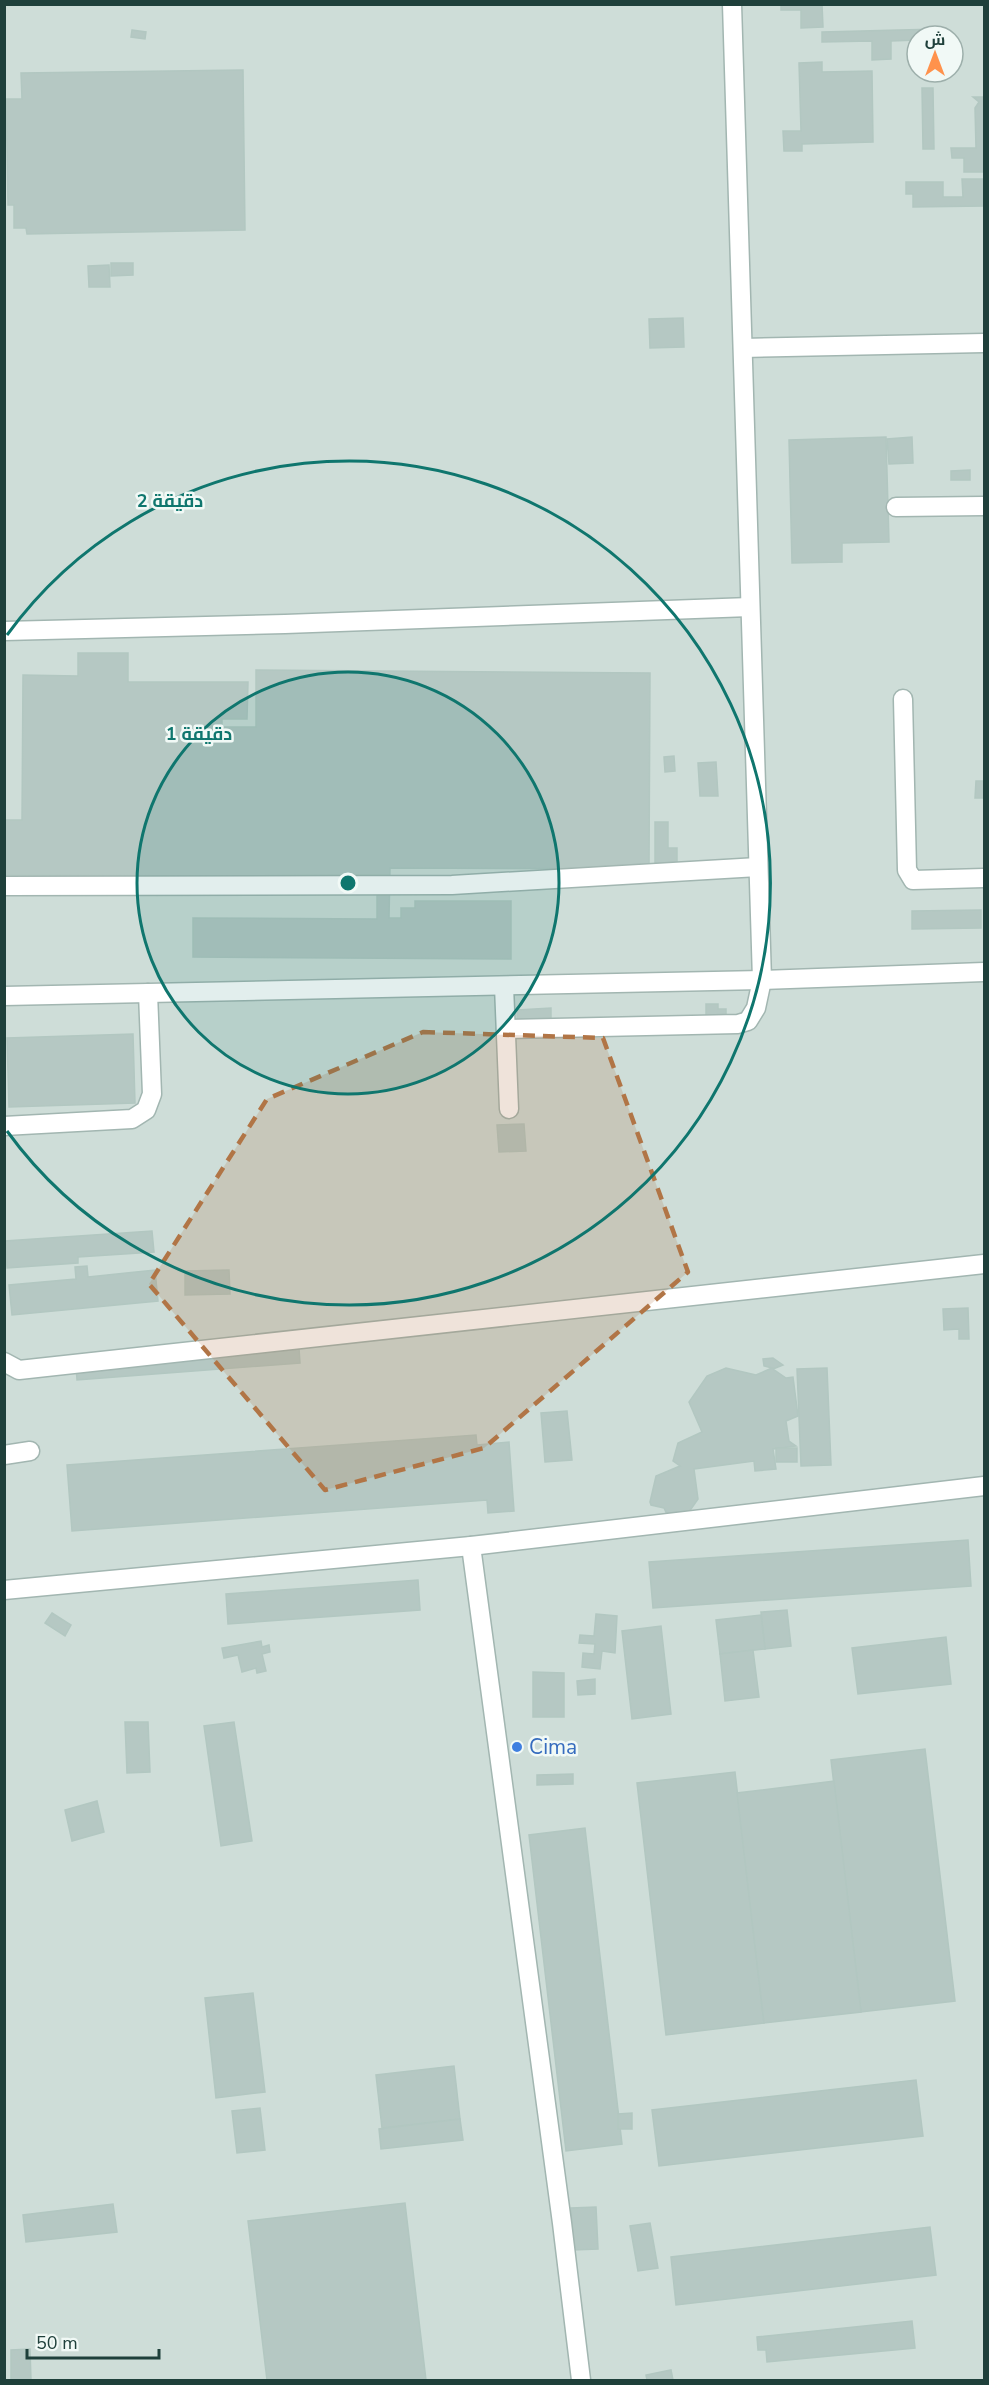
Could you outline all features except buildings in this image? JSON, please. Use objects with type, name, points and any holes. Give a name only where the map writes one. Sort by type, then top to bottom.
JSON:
[{"type":"street","points":[[506,1029],[738,1024],[748,1021],[756,1008],[762,980],[732,4]]},
{"type":"street","points":[[743,348],[984,343]]},
{"type":"street","points":[[896,507],[984,506]]},
{"type":"street","points":[[4,630],[285,624],[750,607]]},
{"type":"street","points":[[903,699],[906,870],[913,880],[984,878]]},
{"type":"street","points":[[4,886],[452,885],[759,867]]},
{"type":"street","points":[[4,996],[762,980],[984,972]]},
{"type":"street","points":[[504,986],[508,1109]]},
{"type":"street","points":[[4,1126],[132,1119],[146,1110],[152,1094],[148,993]]},
{"type":"street","points":[[4,1362],[19,1370],[984,1264]]},
{"type":"street","points":[[4,1455],[30,1451]]},
{"type":"street","points":[[4,1590],[471,1546],[984,1486]]},
{"type":"street","points":[[471,1546],[581,2380]]},
{"type":"highlighted area","points":[[423,1032],[603,1038],[688,1272],[484,1448],[325,1490],[149,1284],[267,1099]]},
{"type":"shaded area","points":[[5,5],[984,5],[984,2380],[5,2380]]},
{"type":"place","name":"Cima","points":[[517,1747]]}]
